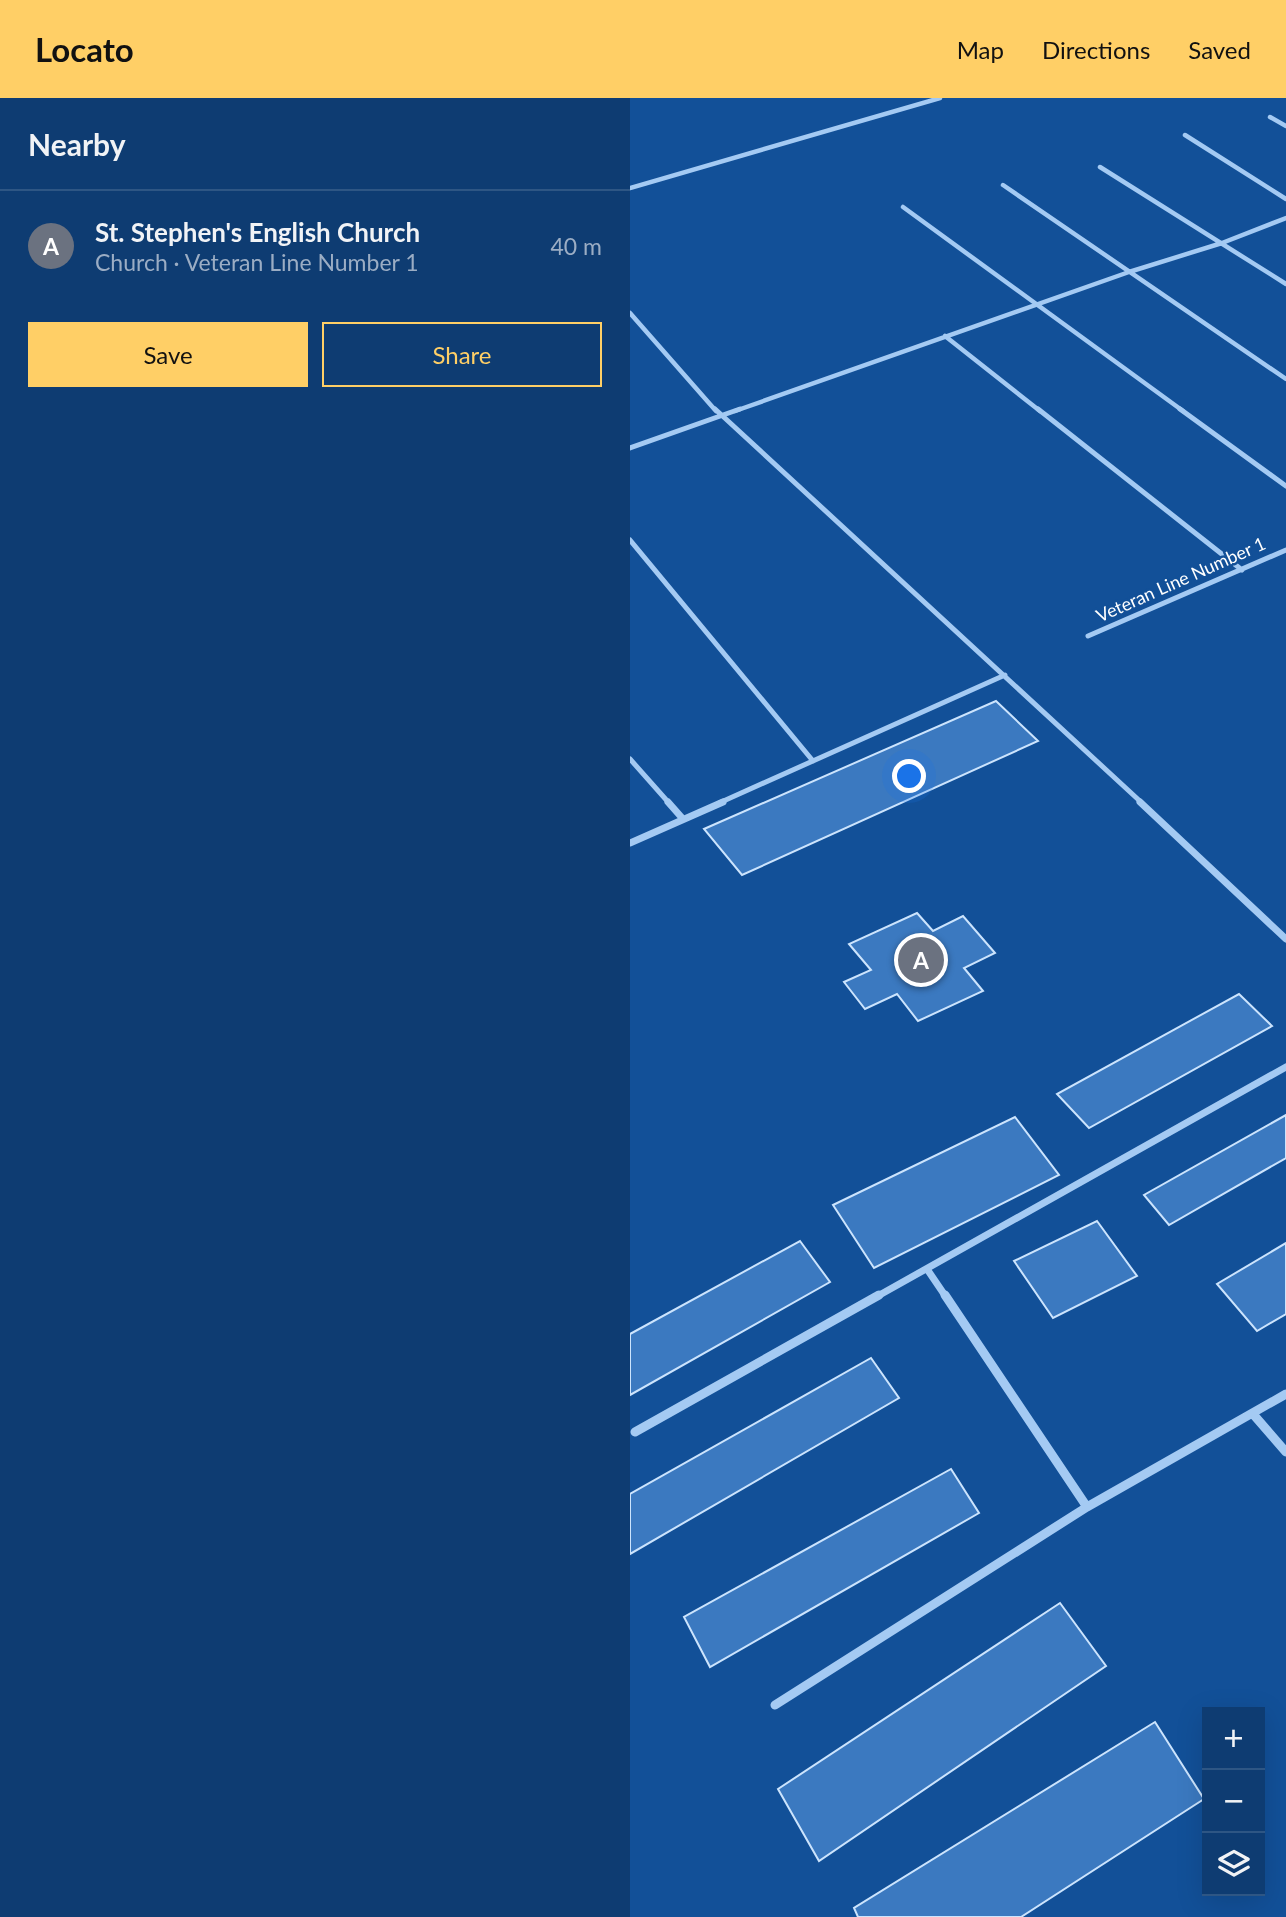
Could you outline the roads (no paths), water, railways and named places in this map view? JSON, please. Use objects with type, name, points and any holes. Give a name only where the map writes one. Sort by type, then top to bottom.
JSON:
[{"type":"street","points":[[630,188],[940,98]]},
{"type":"street","points":[[1270,117],[1286,126]]},
{"type":"street","points":[[1185,135],[1286,199]]},
{"type":"street","points":[[1100,167],[1286,284]]},
{"type":"street","points":[[1003,184],[1286,379]]},
{"type":"street","points":[[903,207],[1286,486]]},
{"type":"street","points":[[630,447],[1129,272],[1222,243],[1286,218]]},
{"type":"street","points":[[630,313],[720,415],[1005,675],[1286,939]]},
{"type":"street","points":[[945,336],[1241,570]]},
{"type":"street","points":[[630,540],[813,761]]},
{"type":"street","name":"Veteran Line Number 1","points":[[1088,636],[1286,550]]},
{"type":"street","points":[[630,843],[1005,675]]},
{"type":"street","points":[[630,759],[683,819]]},
{"type":"street","points":[[635,1432],[1286,1068]]},
{"type":"street","points":[[927,1269],[1087,1507]]},
{"type":"street","points":[[775,1705],[1087,1507],[1286,1394]]},
{"type":"street","points":[[1253,1414],[1286,1452]]},
{"type":"place","name":"St. Stephen's English Church","points":[[921,960]]}]
